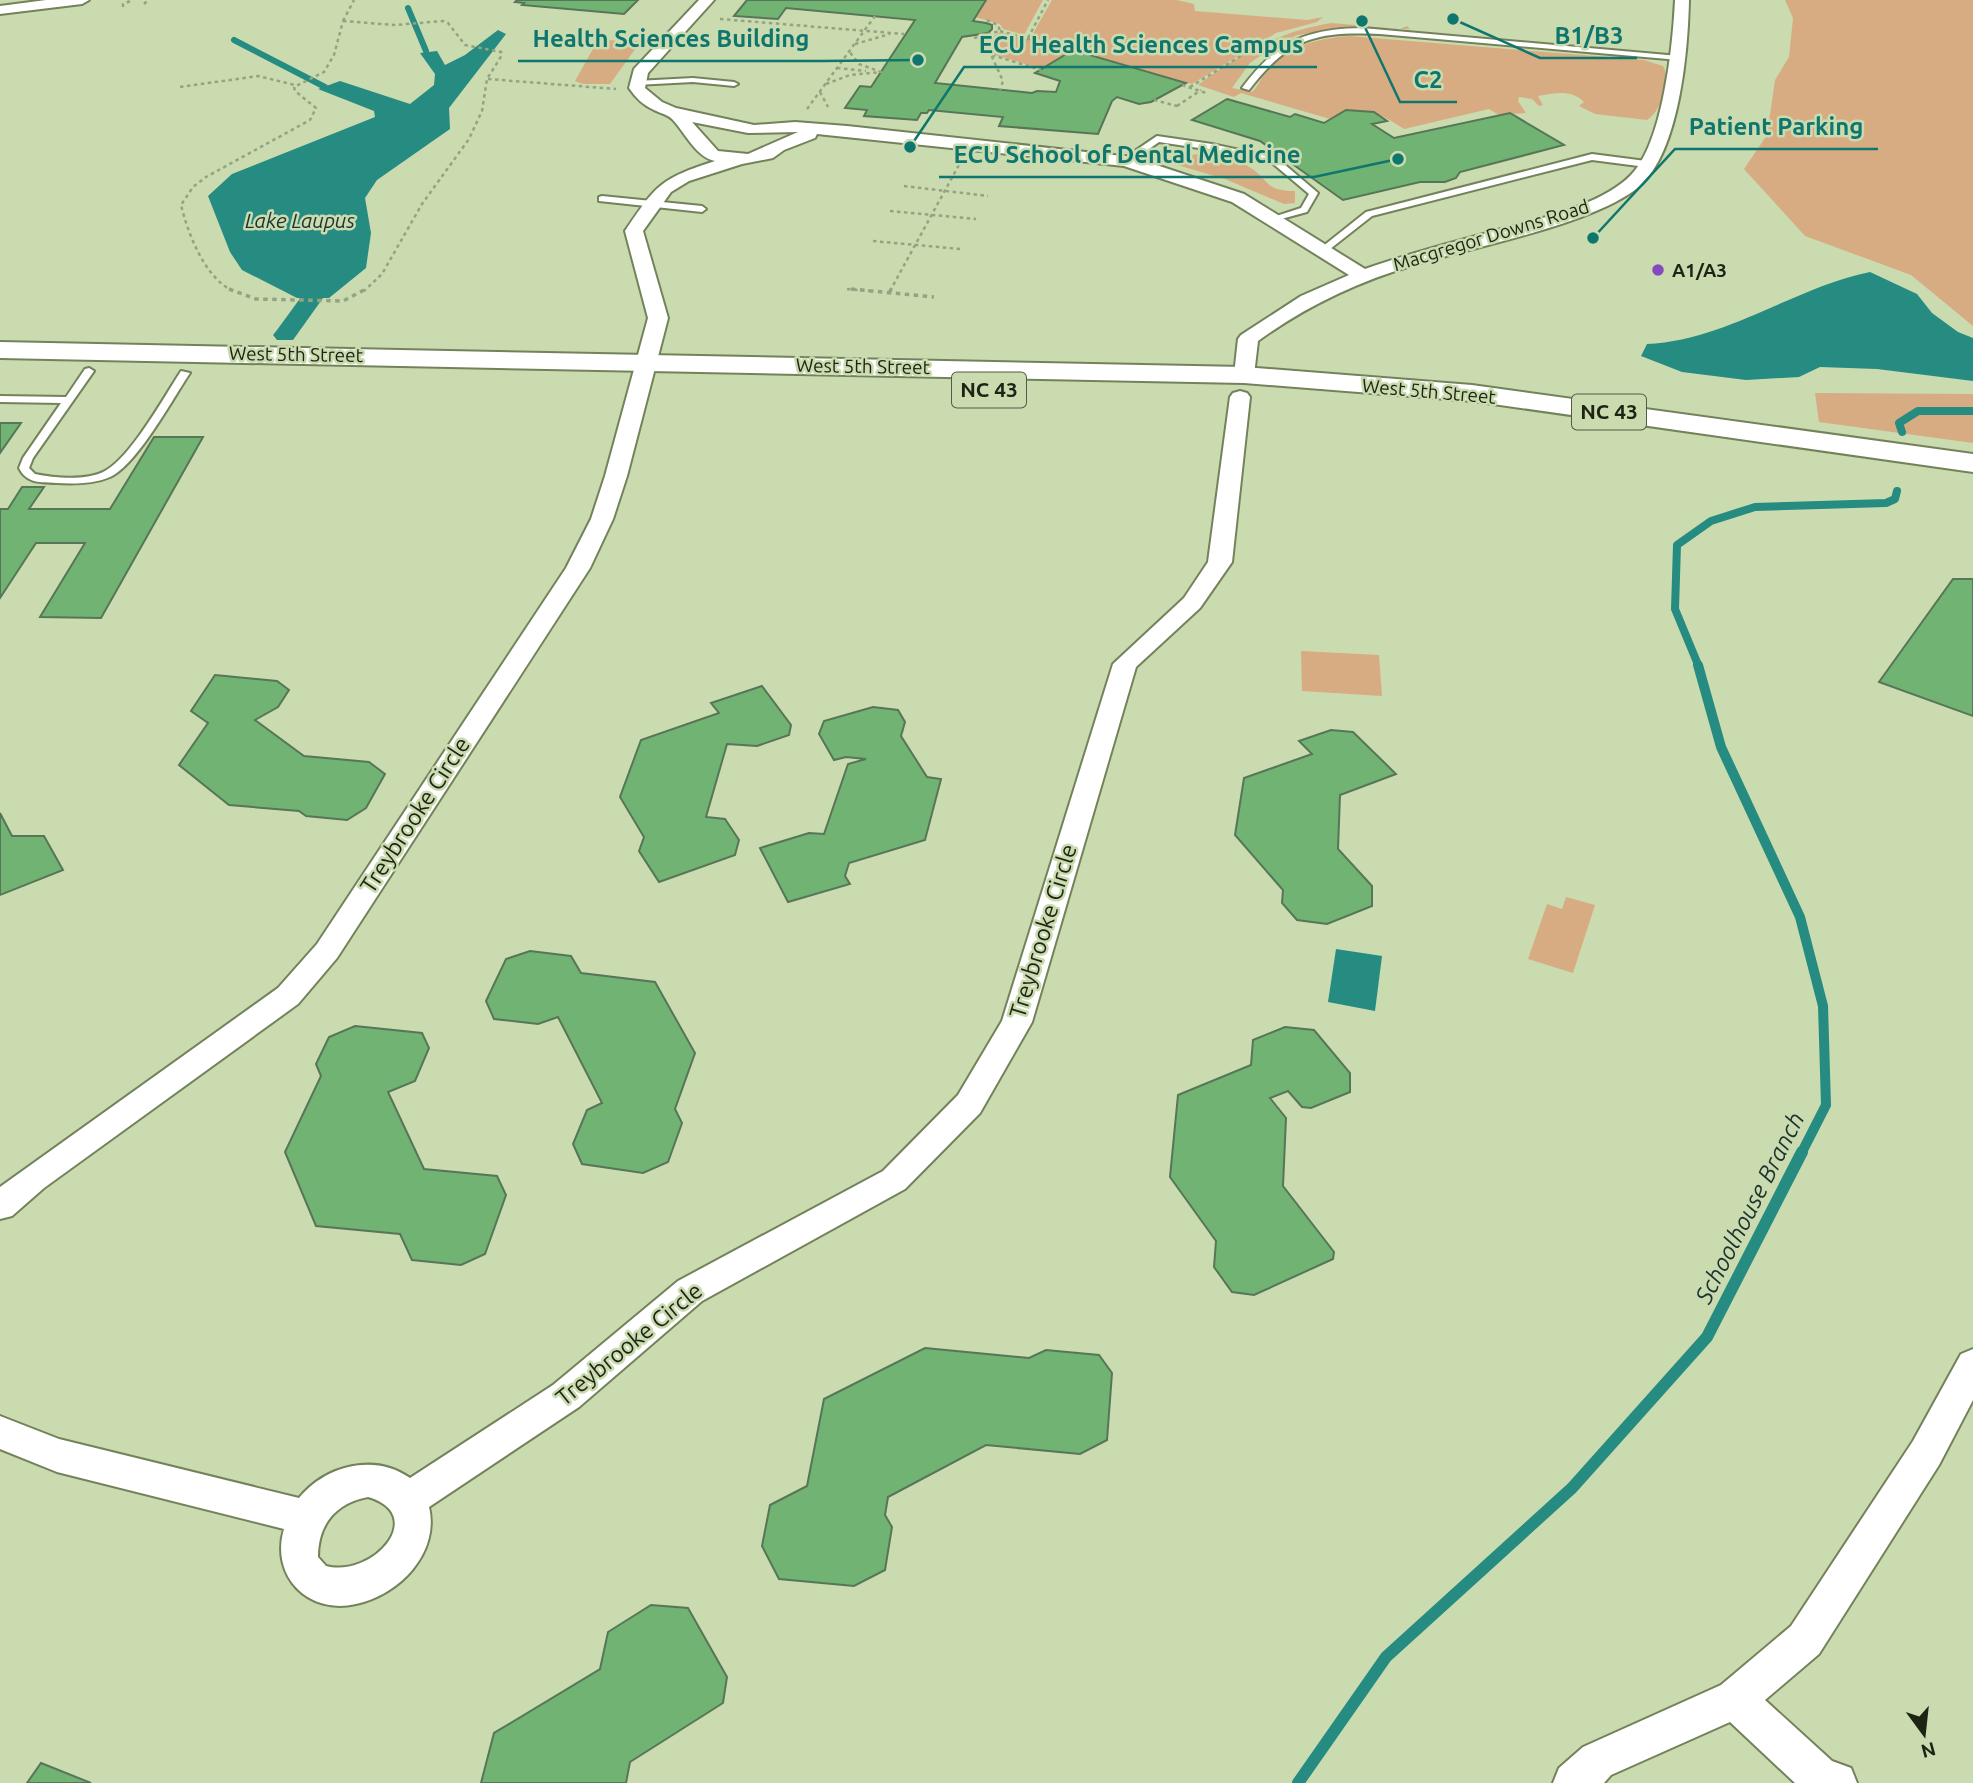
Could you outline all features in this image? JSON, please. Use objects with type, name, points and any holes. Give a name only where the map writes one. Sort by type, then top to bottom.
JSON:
[{"type":"main road","name":"West 5th Street","points":[[0,350],[645,371],[1472,393],[1973,463]]},
{"type":"main road","name":"West 5th Street","points":[[0,370],[185,373],[645,371]]},
{"type":"main road","name":"West 5th Street","points":[[1242,386],[1474,412],[1973,482]]},
{"type":"street","points":[[0,8],[82,0]]},
{"type":"street","points":[[707,0],[640,72],[637,88],[679,116],[713,156],[736,160]]},
{"type":"street","name":"Macgregor Downs Road","points":[[1242,386],[1248,339],[1273,319],[1306,300],[1362,275],[1549,221],[1606,199],[1637,178],[1655,150],[1679,58],[1682,0]]},
{"type":"street","points":[[679,116],[754,129],[775,136],[778,146]]},
{"type":"street","points":[[683,177],[703,144],[725,130],[795,127],[1126,161],[1238,198],[1362,275]]},
{"type":"street","points":[[654,203],[665,188],[683,177],[736,160],[758,157],[803,135],[833,130]]},
{"type":"street","name":"Treybrooke Circle","points":[[0,1206],[33,1179],[288,996],[327,951],[578,568],[602,519],[658,318],[634,231],[654,203]]},
{"type":"street","name":"Treybrooke Circle","points":[[409,1500],[566,1396],[690,1291],[894,1180],[969,1104],[1017,1021],[1125,664],[1192,603],[1220,562],[1242,386]]},
{"type":"street","points":[[1574,1783],[1597,1761],[1735,1699],[1805,1640],[1926,1453],[1973,1365]]},
{"type":"street","points":[[0,1432],[57,1455],[306,1517]]},
{"type":"street","points":[[359,1482],[385,1482],[399,1489],[409,1500],[414,1515],[413,1531],[407,1549],[395,1564],[379,1577],[362,1585],[342,1588],[311,1578],[302,1566],[298,1550],[299,1533],[306,1517],[317,1502],[333,1490],[359,1482]]},
{"type":"street","points":[[1735,1699],[1818,1776],[1836,1783]]},
{"type":"lane","points":[[1246,88],[1268,59],[1288,45],[1313,36],[1342,32],[1679,58]]},
{"type":"lane","points":[[637,88],[677,85],[732,87]]},
{"type":"lane","points":[[1126,161],[1157,139],[1212,146],[1274,160],[1314,193],[1304,210],[1273,220]]},
{"type":"lane","points":[[1322,251],[1369,214],[1592,157],[1646,164]]},
{"type":"lane","points":[[603,199],[702,209]]},
{"type":"lane","points":[[89,371],[28,458],[24,468],[26,474],[33,479],[95,478],[119,467],[185,373]]},
{"type":"lane","points":[[0,399],[69,400]]},
{"type":"path","points":[[123,8],[123,4],[133,0]]},
{"type":"path","points":[[144,4],[148,0]]},
{"type":"path","points":[[180,87],[258,76],[295,85],[323,74],[336,55],[341,21],[354,0]]},
{"type":"path","points":[[1028,38],[1048,0]]},
{"type":"path","points":[[692,16],[904,34]]},
{"type":"path","points":[[804,113],[875,16]]},
{"type":"path","points":[[984,19],[998,25],[1000,31]]},
{"type":"path","points":[[295,85],[295,91],[316,108],[310,120],[206,177],[193,187],[181,205],[185,222],[216,281],[256,299],[330,302],[353,298],[378,279],[394,258],[420,207],[465,146],[481,115],[488,79],[502,55],[501,52],[462,43],[448,23],[433,20],[396,25],[341,21]]},
{"type":"path","points":[[975,38],[1000,31],[1072,51]]},
{"type":"path","points":[[854,45],[894,33]]},
{"type":"path","points":[[983,37],[1003,81],[1000,90]]},
{"type":"path","points":[[849,51],[859,64],[881,72]]},
{"type":"path","points":[[992,55],[1041,70]]},
{"type":"path","points":[[837,68],[881,72]]},
{"type":"path","points":[[825,84],[850,75],[881,72]]},
{"type":"path","points":[[488,79],[616,89]]},
{"type":"path","points":[[1182,85],[1206,93]]},
{"type":"path","points":[[1154,100],[1177,107],[1201,90]]},
{"type":"path","points":[[890,292],[970,144]]},
{"type":"path","points":[[904,186],[988,196]]},
{"type":"path","points":[[890,211],[976,219]]},
{"type":"path","points":[[873,241],[960,249]]},
{"type":"path","points":[[847,289],[934,297]]},
{"type":"shaded area","points":[[986,0],[1043,0],[1024,35],[975,17]]},
{"type":"shaded area","points":[[1052,0],[1177,0],[1194,4],[1195,11],[1307,20],[1323,17],[1317,22],[1276,33],[1192,84],[1031,37]]},
{"type":"shaded area","points":[[1785,0],[1973,0],[1973,326],[1911,275],[1805,236],[1744,169],[1767,135],[1775,80],[1789,57],[1793,18]]},
{"type":"shaded area","points":[[1332,23],[1398,29],[1343,28],[1298,35],[1279,43],[1250,63],[1232,88],[1252,92],[1272,65],[1291,51],[1314,42],[1349,36],[1644,60],[1663,66],[1665,87],[1660,103],[1647,120],[1595,114],[1579,106],[1584,102],[1574,95],[1556,93],[1538,96],[1543,105],[1539,106],[1532,99],[1519,97],[1518,101],[1526,113],[1499,115],[1489,109],[1404,129],[1368,111],[1350,111],[1330,119],[1241,93],[1234,97],[1198,85],[1261,45],[1295,31]]},
{"type":"shaded area","points":[[1001,32],[1070,52],[1042,69],[995,55],[988,39]]},
{"type":"shaded area","points":[[598,40],[641,41],[610,84],[583,84],[575,81]]},
{"type":"shaded area","points":[[1199,154],[1201,157],[1246,165],[1273,187],[1295,191],[1295,203],[1284,204],[1225,179],[1157,159]]},
{"type":"shaded area","points":[[1815,393],[1973,394],[1973,443],[1819,422]]},
{"type":"shaded area","points":[[1301,651],[1379,655],[1382,696],[1302,691]]},
{"type":"shaded area","points":[[1566,897],[1595,905],[1573,973],[1528,959],[1547,904],[1562,909]]},
{"type":"water","name":"Lake Laupus","points":[[498,30],[506,34],[449,108],[450,129],[377,180],[365,198],[371,233],[366,268],[329,298],[297,298],[242,270],[230,252],[208,196],[232,174],[375,117],[374,111],[318,89],[340,81],[410,104],[434,85],[435,74],[420,53],[437,51],[445,65],[465,55]]},
{"type":"water","points":[[1870,272],[1917,294],[1932,313],[1958,332],[1973,338],[1973,381],[1877,369],[1820,367],[1799,377],[1746,380],[1682,372],[1641,356],[1647,344],[1705,333],[1814,289]]},
{"type":"water","points":[[1336,949],[1382,956],[1375,1011],[1328,1002]]},
{"type":"building","points":[[638,0],[624,14],[522,5],[524,3],[515,2]]},
{"type":"building","points":[[747,0],[986,0],[973,21],[992,25],[992,29],[988,33],[962,37],[935,83],[1032,93],[1056,92],[1060,81],[1035,73],[1073,50],[1186,83],[1151,102],[1139,104],[1117,97],[1112,101],[1098,134],[999,126],[1003,117],[929,110],[927,113],[921,113],[917,120],[864,116],[867,110],[845,108],[860,86],[871,87],[915,20],[786,8],[778,19],[734,16]]},
{"type":"building","points":[[1227,99],[1290,117],[1295,114],[1324,123],[1346,110],[1374,112],[1387,121],[1372,124],[1394,138],[1510,113],[1564,145],[1460,172],[1456,178],[1445,182],[1420,182],[1343,200],[1260,141],[1192,120]]},
{"type":"building","points":[[0,423],[21,423],[0,453]]},
{"type":"building","points":[[154,437],[203,437],[101,618],[40,617],[85,543],[36,543],[0,598],[0,509],[8,509],[22,487],[44,487],[29,509],[110,509]]},
{"type":"building","points":[[1953,579],[1973,579],[1973,716],[1879,682]]},
{"type":"building","points":[[215,675],[277,681],[289,690],[278,707],[255,720],[304,756],[369,762],[385,774],[366,808],[347,820],[306,816],[299,811],[229,805],[179,765],[208,723],[191,711]]},
{"type":"building","points":[[762,686],[791,725],[789,735],[757,746],[727,744],[706,817],[725,819],[739,840],[735,855],[659,882],[639,851],[644,837],[620,797],[641,740],[719,713],[711,703]]},
{"type":"building","points":[[873,707],[898,710],[905,722],[901,736],[927,777],[941,779],[925,840],[849,863],[845,876],[850,884],[788,902],[760,848],[809,833],[824,834],[848,764],[866,759],[846,757],[834,760],[819,734],[824,721]]},
{"type":"building","points":[[1331,730],[1353,732],[1396,774],[1340,795],[1338,849],[1372,886],[1372,906],[1327,924],[1297,920],[1282,903],[1283,890],[1235,835],[1244,778],[1312,754],[1299,741]]},
{"type":"building","points":[[0,813],[12,836],[44,836],[63,870],[0,895]]},
{"type":"building","points":[[530,951],[571,956],[581,973],[655,982],[695,1053],[675,1109],[682,1123],[668,1162],[643,1173],[582,1164],[573,1144],[587,1110],[602,1103],[558,1017],[538,1024],[494,1019],[486,1001],[506,959]]},
{"type":"building","points":[[355,1026],[422,1033],[429,1048],[415,1081],[388,1092],[424,1169],[497,1176],[506,1195],[485,1254],[461,1265],[412,1260],[400,1234],[316,1226],[285,1152],[321,1076],[316,1064],[329,1037]]},
{"type":"building","points":[[1285,1027],[1314,1030],[1350,1073],[1350,1092],[1311,1108],[1302,1107],[1288,1091],[1270,1098],[1286,1118],[1283,1186],[1334,1252],[1333,1259],[1254,1295],[1232,1292],[1214,1267],[1216,1241],[1170,1177],[1178,1095],[1251,1065],[1253,1040]]},
{"type":"building","points":[[925,1348],[1029,1358],[1046,1350],[1099,1355],[1112,1373],[1107,1440],[1080,1454],[986,1445],[888,1497],[885,1515],[892,1527],[885,1570],[854,1586],[779,1579],[762,1546],[770,1505],[807,1486],[824,1399]]},
{"type":"building","points":[[651,1605],[688,1608],[727,1677],[723,1703],[630,1762],[626,1783],[481,1783],[494,1733],[600,1669],[608,1632]]},
{"type":"building","points":[[41,1763],[91,1783],[27,1783]]},
{"type":"waterway","points":[[408,8],[426,51]]},
{"type":"waterway","points":[[234,40],[325,87]]},
{"type":"waterway","points":[[285,335],[312,298]]},
{"type":"waterway","name":"Schoolhouse Branch","points":[[1902,432],[1899,423],[1918,411],[1973,411]]},
{"type":"waterway","name":"Schoolhouse Branch","points":[[1699,667],[1675,609],[1677,545],[1711,521],[1755,507],[1886,503],[1895,499],[1897,491]]},
{"type":"waterway","name":"Schoolhouse Branch","points":[[1698,665],[1721,747],[1800,917],[1823,1006],[1826,1105],[1801,1154]]},
{"type":"waterway","name":"Schoolhouse Branch","points":[[1298,1783],[1386,1657],[1572,1488],[1707,1337],[1802,1152]]},
{"type":"place","name":"B1/B3","points":[[1453,19]]},
{"type":"place","name":"C2","points":[[1362,21]]},
{"type":"place","name":"Health Sciences Building","points":[[918,60]]},
{"type":"place","name":"ECU Health Sciences Campus","points":[[910,147]]},
{"type":"place","name":"ECU School of Dental Medicine","points":[[1398,159]]},
{"type":"place","name":"Patient Parking","points":[[1593,238]]},
{"type":"place","name":"A1/A3","points":[[1658,270]]}]
